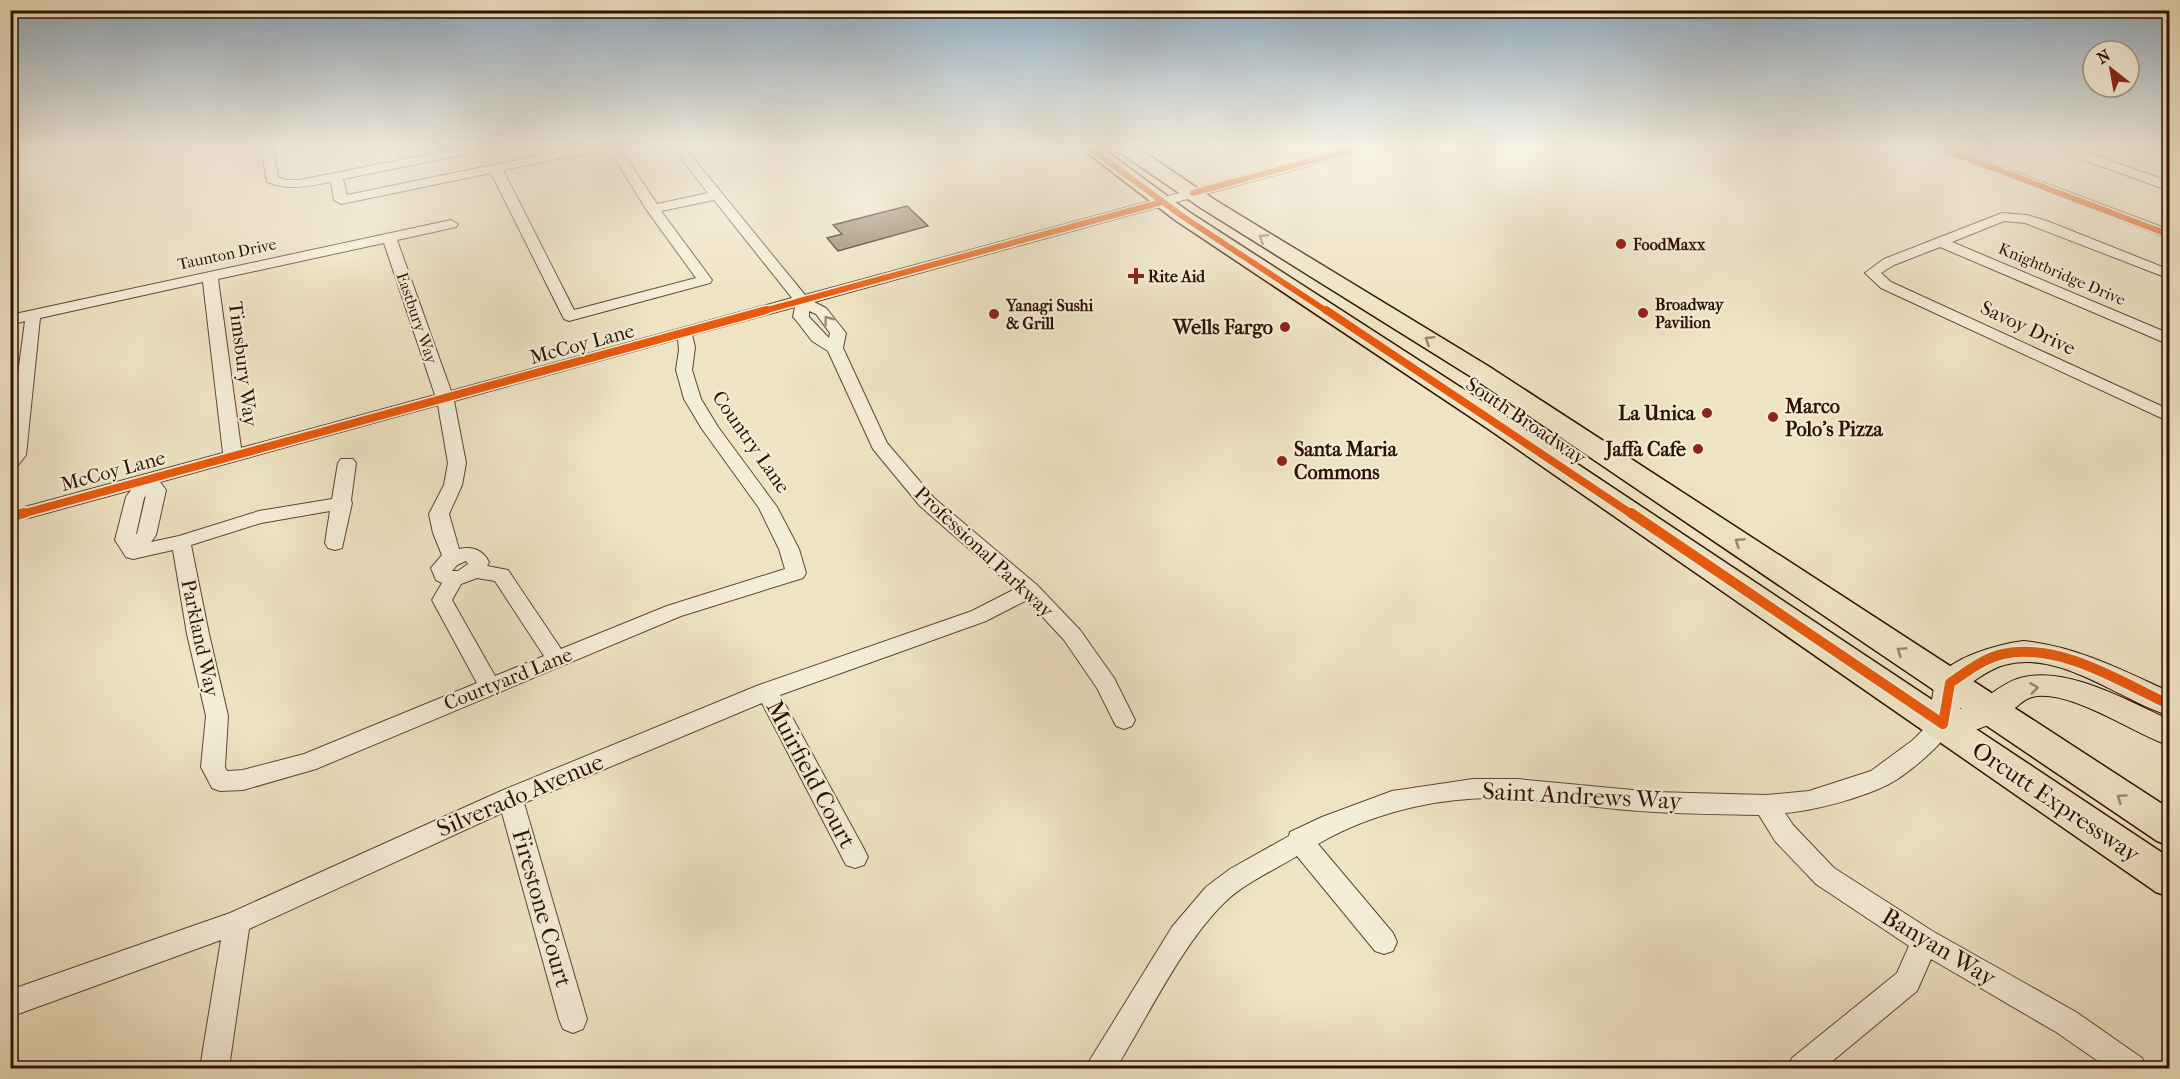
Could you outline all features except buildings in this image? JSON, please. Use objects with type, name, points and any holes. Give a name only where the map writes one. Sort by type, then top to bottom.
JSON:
[{"type":"highway","name":"South Broadway","points":[[1157,198],[1496,422],[1943,724]]},
{"type":"highway","name":"South Broadway","points":[[1202,198],[1488,377],[1950,683]]},
{"type":"highway","name":"Orcutt Expressway","points":[[1950,683],[2169,830]]},
{"type":"highway","name":"Orcutt Expressway","points":[[1943,724],[2169,880]]},
{"type":"main road","points":[[2169,705],[2078,663],[2046,654],[2021,652],[2002,654],[1968,670],[1950,683],[1943,724],[1991,711],[2007,697],[2031,686],[2053,687],[2083,694],[2169,734]]},
{"type":"street","points":[[340,198],[341,205],[369,198]]},
{"type":"street","points":[[510,198],[569,316],[705,280],[646,198]]},
{"type":"street","points":[[653,209],[701,198]]},
{"type":"street","name":"Professional Parkway","points":[[719,198],[803,302],[801,316],[818,338],[835,348],[879,445],[936,511],[1030,590],[1072,635],[1106,684],[1124,720]]},
{"type":"street","name":"McCoy Lane","points":[[10,517],[803,302],[1175,198]]},
{"type":"street","points":[[2073,198],[2169,235]]},
{"type":"street","points":[[2098,198],[2169,225]]},
{"type":"street","points":[[1941,242],[2002,217],[2013,216],[2042,224],[2169,274]]},
{"type":"street","name":"Taunton Drive","points":[[10,320],[451,224]]},
{"type":"street","name":"Eastbury Way","points":[[389,237],[445,399],[457,463],[453,485],[439,514],[454,568]]},
{"type":"street","name":"Savoy Drive","points":[[1941,242],[1888,262],[1872,273],[1886,285],[2169,417]]},
{"type":"street","name":"Knightbridge Drive","points":[[1941,242],[2169,340]]},
{"type":"street","name":"Timsbury Way","points":[[210,276],[233,457]]},
{"type":"street","points":[[10,464],[17,455],[33,315]]},
{"type":"street","name":"Country Lane","points":[[684,334],[689,348],[684,367],[688,386],[697,408],[774,514],[792,556],[796,573]]},
{"type":"street","points":[[335,543],[343,503],[347,463]]},
{"type":"street","points":[[149,480],[157,490],[146,535],[133,552],[181,542],[259,517],[343,503]]},
{"type":"street","name":"Parkland Way","points":[[181,542],[198,634],[217,716],[213,767],[220,781]]},
{"type":"street","points":[[489,687],[442,600],[454,568],[474,555],[479,562],[474,571],[501,575],[557,659]]},
{"type":"street","name":"Courtyard Lane","points":[[220,781],[243,780],[308,762],[674,611],[796,573]]},
{"type":"street","name":"Silverado Avenue","points":[[10,1004],[237,922],[510,798],[766,691],[979,616],[1030,590]]},
{"type":"street","name":"Muirfield Court","points":[[766,691],[855,857]]},
{"type":"street","name":"Saint Andrews Way","points":[[1100,1068],[1181,936],[1215,895],[1239,876],[1299,840],[1331,824],[1392,801],[1473,789],[1517,789],[1654,802],[1766,805],[1809,801],[1879,778],[1921,747],[1943,724]]},
{"type":"street","name":"Firestone Court","points":[[510,798],[573,1019]]},
{"type":"street","name":"Banyan Way","points":[[1766,805],[1784,833],[1825,876],[1925,941],[2066,1022],[2132,1068]]},
{"type":"street","points":[[1299,840],[1384,942]]},
{"type":"street","points":[[214,1068],[237,922]]},
{"type":"street","points":[[1802,1068],[1908,982],[1925,941]]},
{"type":"cycle path","points":[[1158,198],[1496,422],[1943,724],[1950,683],[1989,659],[2003,654],[2023,652],[2066,659],[2170,705]]},
{"type":"cycle path","points":[[2073,198],[2170,235]]},
{"type":"cycle path","points":[[10,517],[1162,202]]},
{"type":"place","name":"FoodMaxx","points":[[1621,244]]},
{"type":"place","name":"Rite Aid","points":[[1136,276]]},
{"type":"place","name":"Broadway Pavilion","points":[[1643,313]]},
{"type":"place","name":"Yanagi Sushi & Grill","points":[[994,314]]},
{"type":"place","name":"Wells Fargo","points":[[1285,327]]},
{"type":"place","name":"La Unica","points":[[1707,413]]},
{"type":"place","name":"Marco Polo's Pizza","points":[[1773,417]]},
{"type":"place","name":"Jaffa Cafe","points":[[1698,449]]},
{"type":"place","name":"Santa Maria Commons","points":[[1282,461]]}]
